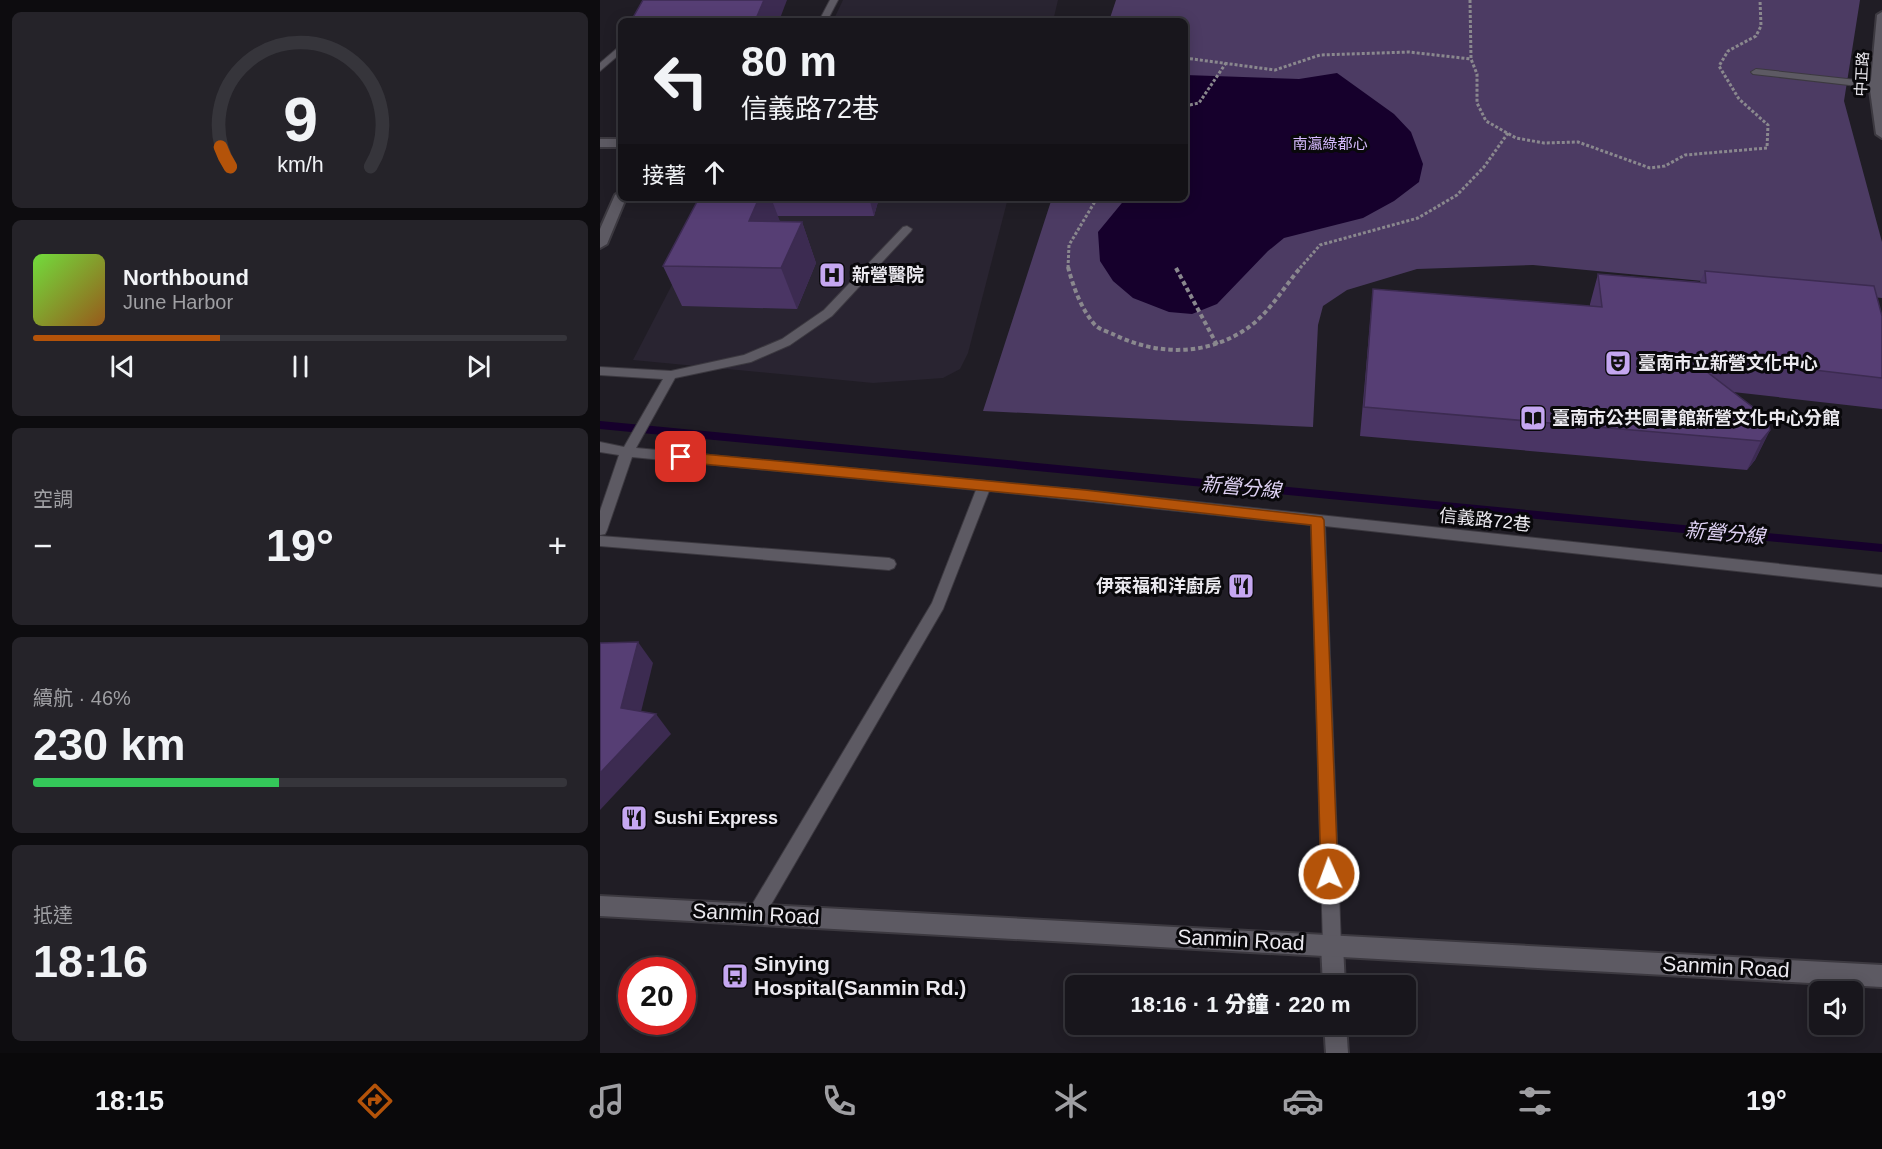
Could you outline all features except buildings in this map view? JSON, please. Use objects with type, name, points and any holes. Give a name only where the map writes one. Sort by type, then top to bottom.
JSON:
[{"type":"street","name":"中正路","points":[[1882,15],[1875,85],[1882,134]]},
{"type":"street","points":[[600,143],[618,143]]},
{"type":"street","points":[[600,244],[618,201]]},
{"type":"street","name":"Sanmin Road","points":[[600,906],[1882,976]]},
{"type":"street","points":[[1332,945],[1333,975]]},
{"type":"street","points":[[1336,1035],[1337,1053]]},
{"type":"lane","points":[[825,18],[834,0]]},
{"type":"lane","points":[[600,68],[618,51]]},
{"type":"lane","points":[[1756,72],[1875,85]]},
{"type":"lane","points":[[600,371],[671,375],[747,359],[786,342],[828,313],[907,229]]},
{"type":"lane","points":[[600,530],[627,452],[671,375]]},
{"type":"lane","name":"信義路72巷","points":[[600,447],[627,452],[1085,495],[1882,581]]},
{"type":"lane","points":[[756,914],[938,605],[984,486]]},
{"type":"lane","points":[[1318,520],[1332,945]]},
{"type":"lane","points":[[600,540],[889,564]]},
{"type":"path","points":[[1470,0],[1471,59],[1477,74],[1477,103],[1486,121],[1516,138],[1544,143],[1578,142],[1650,168],[1665,166],[1685,155],[1767,148],[1767,125],[1752,114],[1728,86],[1719,66],[1728,51],[1756,36],[1761,26],[1760,0]]},
{"type":"path","points":[[1188,58],[1275,70],[1320,55],[1409,52],[1471,59]]},
{"type":"path","points":[[1188,105],[1199,103],[1226,63]]},
{"type":"path","points":[[1096,201],[1069,245],[1067,262],[1073,287],[1096,326],[1127,341],[1154,348],[1188,351],[1217,345],[1244,331],[1268,311],[1284,286],[1320,244],[1418,218],[1457,195],[1484,167],[1508,133]]},
{"type":"path","points":[[1176,268],[1217,345]]},
{"type":"shaded area","points":[[843,0],[1058,0],[1054,18],[834,18]]},
{"type":"shaded area","points":[[1337,73],[1394,114],[1411,132],[1423,164],[1419,182],[1394,201],[1363,218],[1284,238],[1268,251],[1217,304],[1192,314],[1169,312],[1133,298],[1113,281],[1100,261],[1098,232],[1124,201],[1188,201],[1188,75],[1299,79]]},
{"type":"shaded area","name":"新營醫院","points":[[715,201],[1007,201],[968,353],[960,369],[943,378],[873,383],[633,360]]},
{"type":"green space","name":"南瀛綠都心","points":[[1116,0],[1860,0],[1844,101],[1882,242],[1882,298],[1533,265],[1417,269],[1347,290],[1323,306],[1318,325],[1313,427],[983,411],[1051,201],[1188,201],[1188,18],[1110,18]]},
{"type":"waterway","name":"新營分線","points":[[600,425],[1882,548]]},
{"type":"place","name":"新營醫院","points":[[832,275]]},
{"type":"place","name":"臺南市立新營文化中心","points":[[1618,363]]},
{"type":"place","name":"臺南市公共圖書館新營文化中心分館","points":[[1533,418]]},
{"type":"place","name":"伊萊福和洋廚房","points":[[1241,586]]},
{"type":"place","name":"Sushi Express","points":[[634,818]]},
{"type":"place","name":"Sinying Hospital(Sanmin Rd.)","points":[[735,976]]},
{"type":"route","points":[[681,457],[1085,495],[1318,520],[1329,874]]}]
